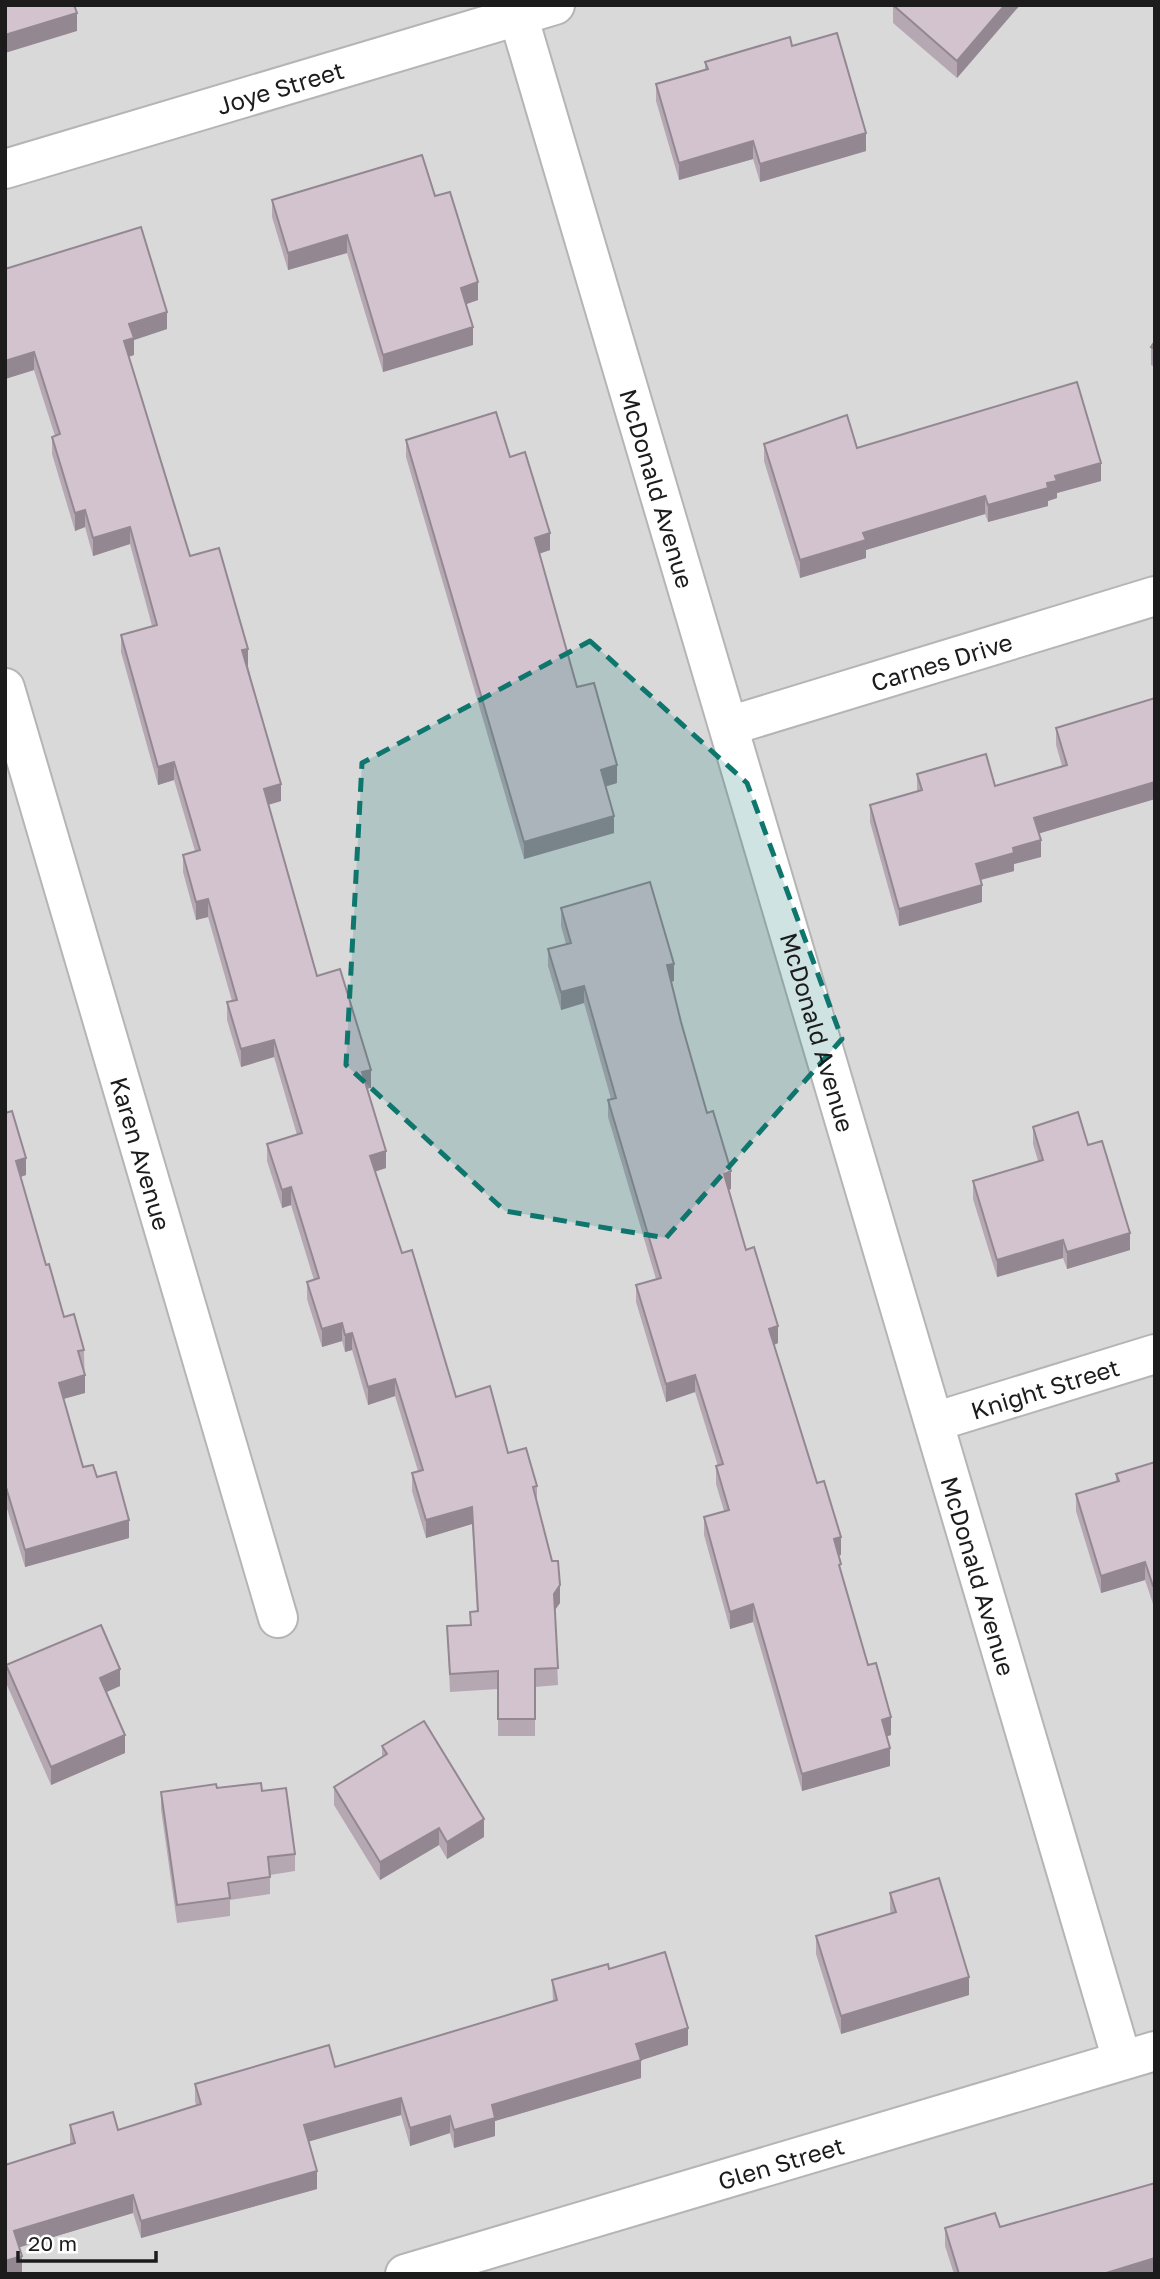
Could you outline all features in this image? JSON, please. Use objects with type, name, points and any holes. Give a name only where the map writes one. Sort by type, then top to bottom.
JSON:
[{"type":"street","name":"Joye Street","points":[[5,169],[516,11],[555,5]]},
{"type":"street","name":"McDonald Avenue","points":[[516,11],[934,1422],[1139,2056]]},
{"type":"street","name":"Carnes Drive","points":[[729,726],[1155,596]]},
{"type":"street","name":"Karen Avenue","points":[[5,688],[278,1618]]},
{"type":"street","name":"Knight Street","points":[[934,1422],[1155,1354]]},
{"type":"street","name":"Glen Street","points":[[405,2274],[503,2260],[1139,2056]]},
{"type":"highlighted area","points":[[590,641],[747,783],[842,1039],[666,1238],[505,1211],[346,1065],[362,763]]},
{"type":"shaded area","points":[[5,5],[1155,5],[1155,2274],[5,2274]]},
{"type":"building","points":[[5,5],[74,5],[77,13],[5,35]]},
{"type":"building","points":[[893,5],[1005,5],[957,61]]},
{"type":"building","points":[[837,33],[866,133],[760,164],[753,141],[679,163],[656,84],[708,69],[705,62],[790,37],[792,46]]},
{"type":"building","points":[[422,155],[435,196],[450,192],[478,282],[461,288],[473,327],[383,355],[347,235],[288,253],[272,200]]},
{"type":"building","points":[[141,227],[167,312],[129,324],[134,338],[124,341],[190,556],[219,548],[248,649],[242,650],[281,784],[264,789],[317,976],[340,969],[371,1070],[362,1072],[386,1151],[370,1156],[402,1253],[412,1250],[456,1397],[490,1386],[508,1453],[526,1448],[537,1486],[533,1487],[552,1561],[558,1561],[560,1585],[554,1594],[558,1668],[535,1669],[535,1719],[498,1719],[498,1671],[450,1674],[447,1626],[471,1625],[470,1612],[478,1611],[472,1507],[426,1520],[412,1473],[423,1470],[395,1379],[368,1387],[352,1333],[345,1335],[342,1323],[322,1329],[307,1282],[319,1278],[291,1187],[282,1190],[267,1144],[302,1133],[274,1040],[241,1049],[227,1002],[237,1000],[208,899],[196,902],[183,855],[200,850],[174,762],[158,767],[121,635],[157,625],[130,527],[93,538],[85,510],[75,513],[52,437],[60,434],[34,352],[5,361],[5,269]]},
{"type":"building","points":[[1077,382],[1101,463],[1055,476],[1057,481],[1047,483],[1048,488],[988,505],[985,496],[863,533],[866,540],[800,560],[764,444],[847,415],[857,448]]},
{"type":"building","points":[[496,412],[510,457],[525,452],[550,533],[535,538],[577,687],[594,683],[617,765],[601,770],[614,816],[524,842],[406,440]]},
{"type":"building","points":[[1155,698],[1155,782],[1034,818],[1041,840],[1013,848],[1014,853],[976,864],[982,885],[899,909],[870,805],[922,790],[917,774],[986,754],[995,786],[1067,765],[1056,728]]},
{"type":"building","points":[[650,882],[674,964],[667,965],[681,1022],[707,1113],[713,1111],[731,1171],[724,1174],[746,1250],[754,1247],[778,1326],[769,1329],[817,1483],[824,1481],[841,1537],[834,1539],[841,1564],[839,1565],[868,1665],[876,1663],[891,1717],[882,1720],[890,1748],[802,1774],[753,1604],[730,1612],[704,1517],[729,1510],[716,1466],[723,1464],[695,1375],[666,1384],[636,1285],[661,1278],[608,1100],[616,1098],[584,986],[561,992],[548,949],[571,943],[561,908]]},
{"type":"building","points":[[12,1111],[26,1158],[16,1161],[46,1265],[49,1264],[64,1317],[74,1314],[84,1350],[78,1351],[85,1375],[59,1383],[83,1467],[93,1465],[97,1477],[116,1472],[129,1520],[25,1550],[5,1484],[5,1113]]},
{"type":"building","points":[[1078,1112],[1088,1145],[1102,1141],[1130,1233],[1067,1252],[1063,1240],[997,1260],[973,1181],[1043,1160],[1033,1127]]},
{"type":"building","points":[[1155,1462],[1155,1586],[1145,1562],[1101,1576],[1076,1494],[1119,1481],[1116,1474]]},
{"type":"building","points":[[101,1625],[120,1669],[100,1678],[125,1735],[51,1767],[6,1665]]},
{"type":"building","points":[[424,1721],[484,1819],[447,1842],[439,1828],[380,1862],[334,1787],[387,1754],[382,1746]]},
{"type":"building","points":[[261,1783],[262,1791],[286,1788],[295,1854],[268,1857],[270,1877],[228,1883],[230,1898],[177,1905],[161,1792],[216,1784],[217,1788]]},
{"type":"building","points":[[939,1878],[969,1977],[841,2016],[816,1936],[896,1912],[890,1893]]},
{"type":"building","points":[[665,1952],[688,2028],[636,2044],[641,2060],[492,2105],[495,2118],[454,2130],[450,2116],[410,2128],[401,2098],[304,2125],[317,2171],[141,2221],[133,2195],[14,2231],[22,2256],[5,2261],[5,2165],[75,2143],[70,2125],[113,2112],[118,2130],[201,2104],[195,2084],[329,2045],[335,2067],[557,2000],[552,1980],[608,1964],[609,1969]]},
{"type":"building","points":[[1155,2183],[1155,2258],[1103,2274],[959,2274],[945,2228],[995,2213],[1000,2227]]}]
